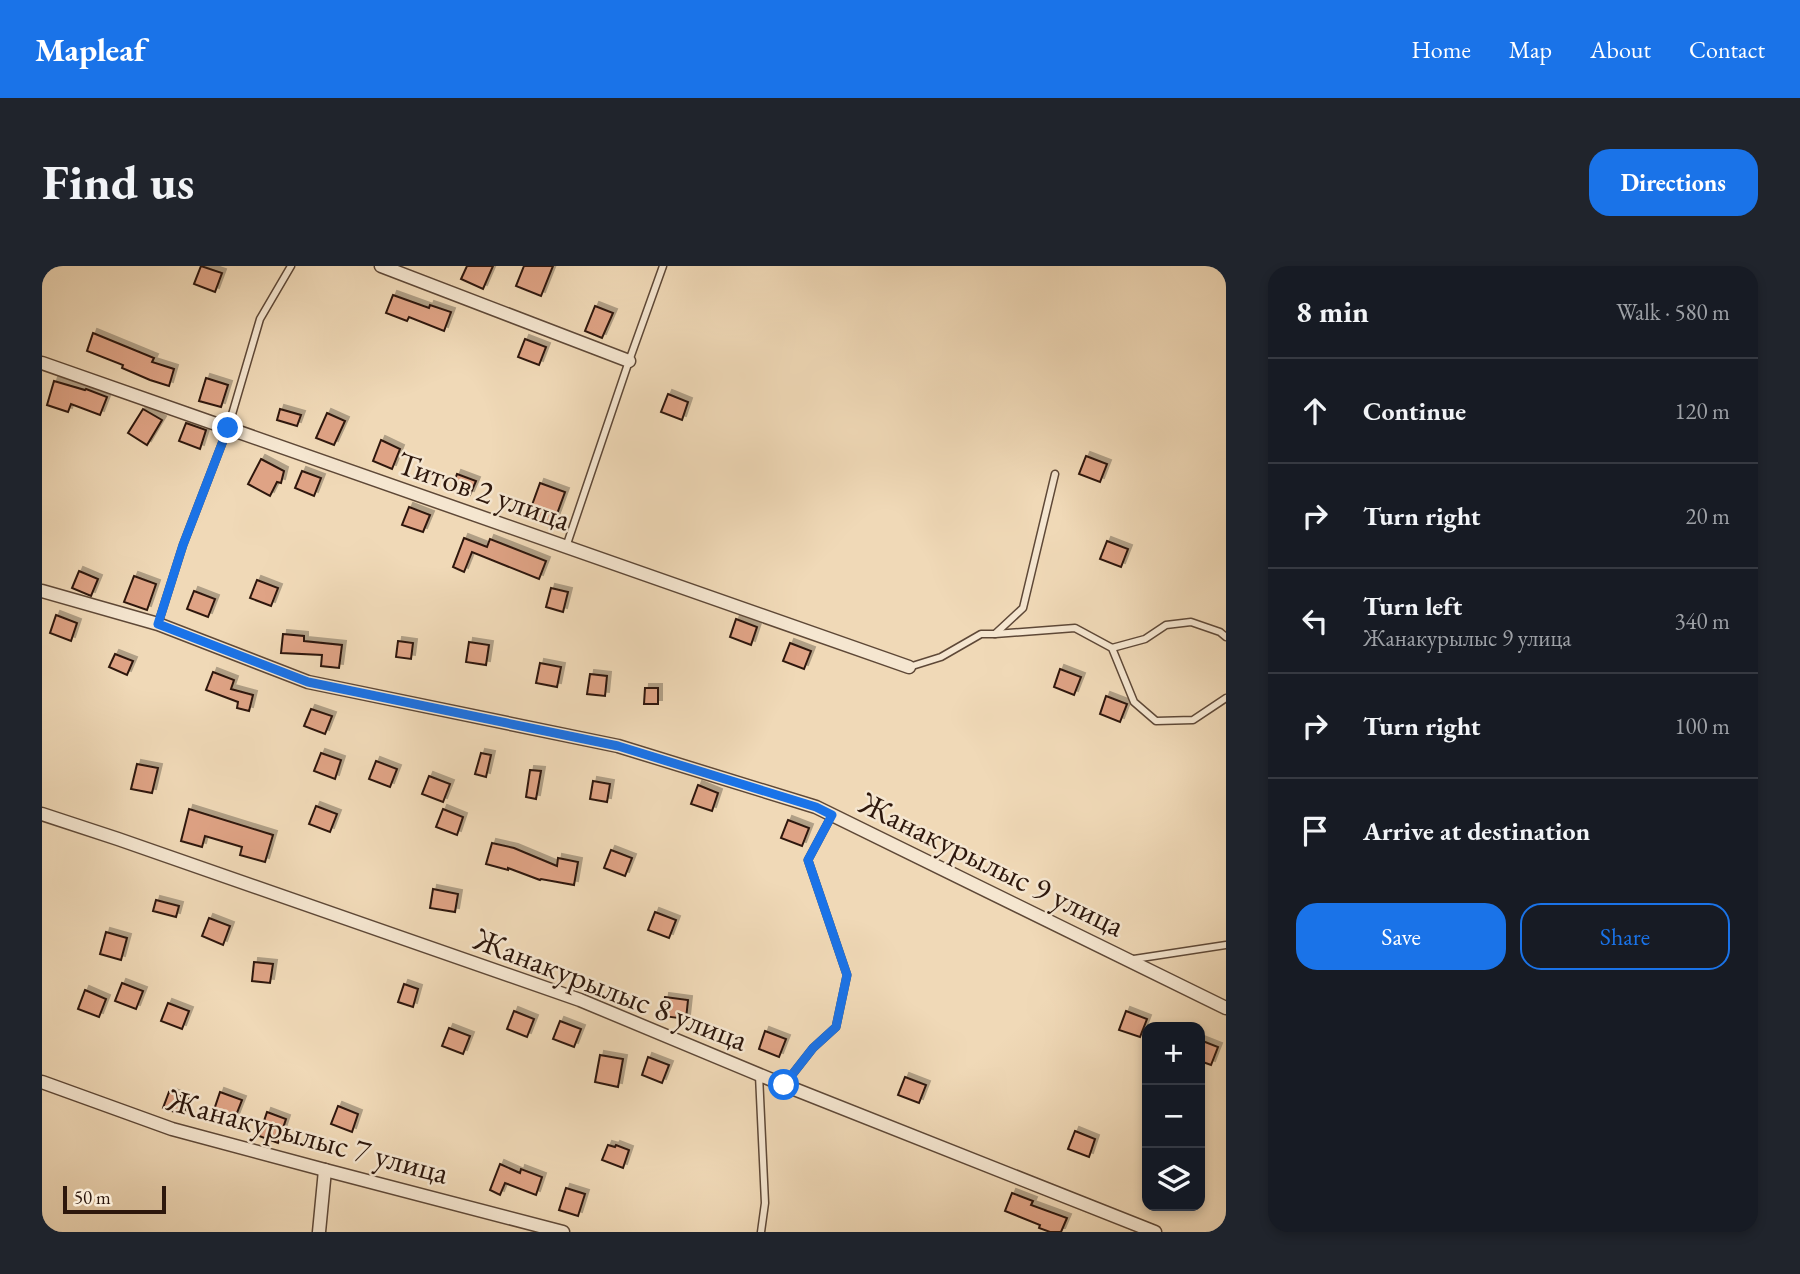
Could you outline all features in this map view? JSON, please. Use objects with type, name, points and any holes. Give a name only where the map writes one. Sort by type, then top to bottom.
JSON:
[{"type":"street","points":[[381,266],[629,361]]},
{"type":"street","name":"Титов 2 улица","points":[[42,363],[909,667]]},
{"type":"street","name":"Жанакурылыс 9 улица","points":[[42,591],[158,624],[308,682],[618,746],[816,807],[1226,1008]]},
{"type":"street","name":"Жанакурылыс 8 улица","points":[[42,814],[580,1000],[759,1075],[1155,1232]]},
{"type":"street","name":"Жанакурылыс 7 улица","points":[[42,1082],[172,1129],[563,1232]]},
{"type":"street","points":[[319,1232],[325,1170]]},
{"type":"lane","points":[[158,624],[183,545],[228,428],[260,319],[291,266]]},
{"type":"lane","points":[[566,547],[663,266]]},
{"type":"lane","points":[[995,634],[1023,608],[1055,474]]},
{"type":"lane","points":[[1112,648],[1145,639],[1166,625],[1191,622],[1220,632],[1226,637]]},
{"type":"lane","points":[[909,667],[941,657],[981,634],[1076,628],[1112,648],[1134,702],[1156,721],[1193,720],[1226,698]]},
{"type":"lane","points":[[784,1085],[813,1048],[836,1027],[847,975],[808,860],[832,815]]},
{"type":"lane","points":[[1129,960],[1226,945]]},
{"type":"lane","points":[[759,1075],[765,1203],[761,1232]]},
{"type":"building","points":[[201,266],[222,273],[215,292],[194,284]]},
{"type":"building","points":[[467,266],[493,266],[483,289],[461,279]]},
{"type":"building","points":[[524,266],[553,266],[541,296],[516,286]]},
{"type":"building","points":[[393,295],[429,308],[430,305],[451,312],[444,331],[409,317],[407,321],[386,313]]},
{"type":"building","points":[[595,306],[613,313],[602,338],[585,331]]},
{"type":"building","points":[[93,333],[154,358],[152,362],[174,369],[169,386],[87,351]]},
{"type":"building","points":[[525,339],[546,347],[539,365],[518,357]]},
{"type":"building","points":[[206,378],[228,385],[221,407],[199,401]]},
{"type":"building","points":[[54,381],[107,397],[100,415],[71,404],[68,412],[47,405]]},
{"type":"building","points":[[668,394],[688,402],[682,420],[661,412]]},
{"type":"building","points":[[143,409],[162,420],[147,445],[128,433]]},
{"type":"building","points":[[280,409],[301,415],[297,426],[277,420]]},
{"type":"building","points":[[327,413],[345,421],[334,445],[316,438]]},
{"type":"building","points":[[186,423],[206,430],[200,449],[179,441]]},
{"type":"building","points":[[381,440],[400,449],[392,469],[373,461]]},
{"type":"building","points":[[1086,456],[1107,464],[1100,482],[1079,474]]},
{"type":"building","points":[[261,459],[284,471],[281,483],[277,482],[270,496],[248,484]]},
{"type":"building","points":[[302,471],[321,478],[314,496],[295,488]]},
{"type":"building","points":[[457,474],[476,481],[470,495],[452,488]]},
{"type":"building","points":[[540,483],[565,492],[553,525],[528,516]]},
{"type":"building","points":[[409,507],[430,515],[423,532],[402,525]]},
{"type":"building","points":[[464,538],[487,547],[490,539],[546,561],[539,579],[472,552],[464,572],[453,567]]},
{"type":"building","points":[[1107,541],[1128,549],[1121,567],[1100,559]]},
{"type":"building","points":[[79,571],[98,579],[91,596],[72,588]]},
{"type":"building","points":[[134,576],[156,584],[147,610],[124,602]]},
{"type":"building","points":[[257,580],[278,588],[271,606],[250,598]]},
{"type":"building","points":[[551,588],[568,592],[563,612],[546,607]]},
{"type":"building","points":[[194,591],[215,599],[208,617],[187,609]]},
{"type":"building","points":[[56,615],[77,623],[71,641],[50,633]]},
{"type":"building","points":[[736,619],[757,627],[751,645],[730,637]]},
{"type":"building","points":[[283,634],[304,636],[304,641],[342,645],[339,668],[321,666],[322,655],[281,653]]},
{"type":"building","points":[[398,641],[413,643],[411,659],[396,657]]},
{"type":"building","points":[[469,642],[489,645],[486,665],[466,662]]},
{"type":"building","points":[[790,643],[811,651],[804,669],[783,661]]},
{"type":"building","points":[[115,654],[133,661],[127,675],[109,667]]},
{"type":"building","points":[[540,663],[561,667],[557,687],[536,683]]},
{"type":"building","points":[[1060,669],[1081,677],[1074,695],[1054,687]]},
{"type":"building","points":[[213,672],[234,680],[231,689],[253,695],[249,711],[237,708],[238,702],[206,690]]},
{"type":"building","points":[[590,674],[607,676],[605,696],[587,694]]},
{"type":"building","points":[[645,688],[658,688],[658,704],[644,704]]},
{"type":"building","points":[[1106,696],[1127,704],[1120,722],[1100,714]]},
{"type":"building","points":[[311,709],[332,716],[325,734],[304,726]]},
{"type":"building","points":[[321,753],[341,760],[335,779],[314,771]]},
{"type":"building","points":[[481,753],[491,755],[486,777],[475,774]]},
{"type":"building","points":[[376,761],[397,769],[390,787],[369,779]]},
{"type":"building","points":[[137,764],[158,768],[152,793],[131,789]]},
{"type":"building","points":[[530,770],[541,771],[536,799],[526,797]]},
{"type":"building","points":[[429,776],[450,784],[443,802],[422,794]]},
{"type":"building","points":[[593,781],[610,784],[607,802],[590,799]]},
{"type":"building","points":[[698,785],[718,793],[712,811],[691,804]]},
{"type":"building","points":[[316,806],[337,814],[330,832],[309,824]]},
{"type":"building","points":[[189,809],[273,835],[265,862],[240,855],[242,847],[205,836],[202,847],[181,841]]},
{"type":"building","points":[[443,809],[463,817],[457,835],[436,827]]},
{"type":"building","points":[[788,820],[809,828],[802,846],[781,838]]},
{"type":"building","points":[[492,843],[514,848],[557,866],[558,858],[578,862],[574,885],[540,880],[508,868],[486,864]]},
{"type":"building","points":[[611,850],[632,858],[625,876],[604,868]]},
{"type":"building","points":[[433,889],[458,894],[455,912],[430,908]]},
{"type":"building","points":[[156,900],[179,906],[176,917],[153,911]]},
{"type":"building","points":[[655,912],[676,920],[669,938],[648,930]]},
{"type":"building","points":[[209,918],[230,926],[223,945],[202,936]]},
{"type":"building","points":[[106,932],[127,938],[121,960],[100,954]]},
{"type":"building","points":[[254,962],[273,964],[270,983],[252,981]]},
{"type":"building","points":[[122,983],[143,991],[136,1009],[115,1001]]},
{"type":"building","points":[[404,984],[418,989],[413,1007],[398,1002]]},
{"type":"building","points":[[85,990],[106,999],[99,1017],[78,1009]]},
{"type":"building","points":[[665,997],[688,1000],[686,1019],[663,1016]]},
{"type":"building","points":[[168,1003],[189,1011],[182,1029],[161,1021]]},
{"type":"building","points":[[514,1011],[534,1019],[527,1037],[507,1029]]},
{"type":"building","points":[[1126,1011],[1147,1019],[1142,1022],[1140,1037],[1119,1030]]},
{"type":"building","points":[[560,1021],[581,1029],[574,1047],[553,1039]]},
{"type":"building","points":[[449,1028],[470,1036],[463,1054],[442,1046]]},
{"type":"building","points":[[765,1031],[786,1039],[779,1057],[759,1049]]},
{"type":"building","points":[[1205,1042],[1218,1047],[1211,1065],[1205,1063]]},
{"type":"building","points":[[600,1055],[623,1059],[618,1087],[595,1082]]},
{"type":"building","points":[[648,1057],[669,1065],[662,1083],[642,1075]]},
{"type":"building","points":[[905,1077],[926,1085],[919,1103],[898,1095]]},
{"type":"building","points":[[169,1092],[189,1099],[183,1115],[163,1108]]},
{"type":"building","points":[[220,1092],[242,1100],[235,1118],[214,1110]]},
{"type":"building","points":[[338,1106],[358,1114],[352,1132],[331,1124]]},
{"type":"building","points":[[267,1112],[286,1119],[278,1143],[259,1136]]},
{"type":"building","points":[[1075,1131],[1095,1139],[1089,1157],[1068,1149]]},
{"type":"building","points":[[608,1145],[629,1150],[623,1168],[602,1160]]},
{"type":"building","points":[[500,1164],[520,1173],[521,1169],[542,1177],[536,1195],[505,1183],[500,1195],[490,1190]]},
{"type":"building","points":[[566,1188],[585,1194],[578,1216],[559,1210]]},
{"type":"building","points":[[1012,1193],[1033,1201],[1031,1205],[1067,1218],[1061,1232],[1039,1228],[1040,1225],[1005,1211]]},
{"type":"route","points":[[228,428],[183,545],[158,624],[308,682],[618,746],[816,807],[832,815],[808,860],[847,975],[836,1027],[813,1048],[784,1085]]}]
